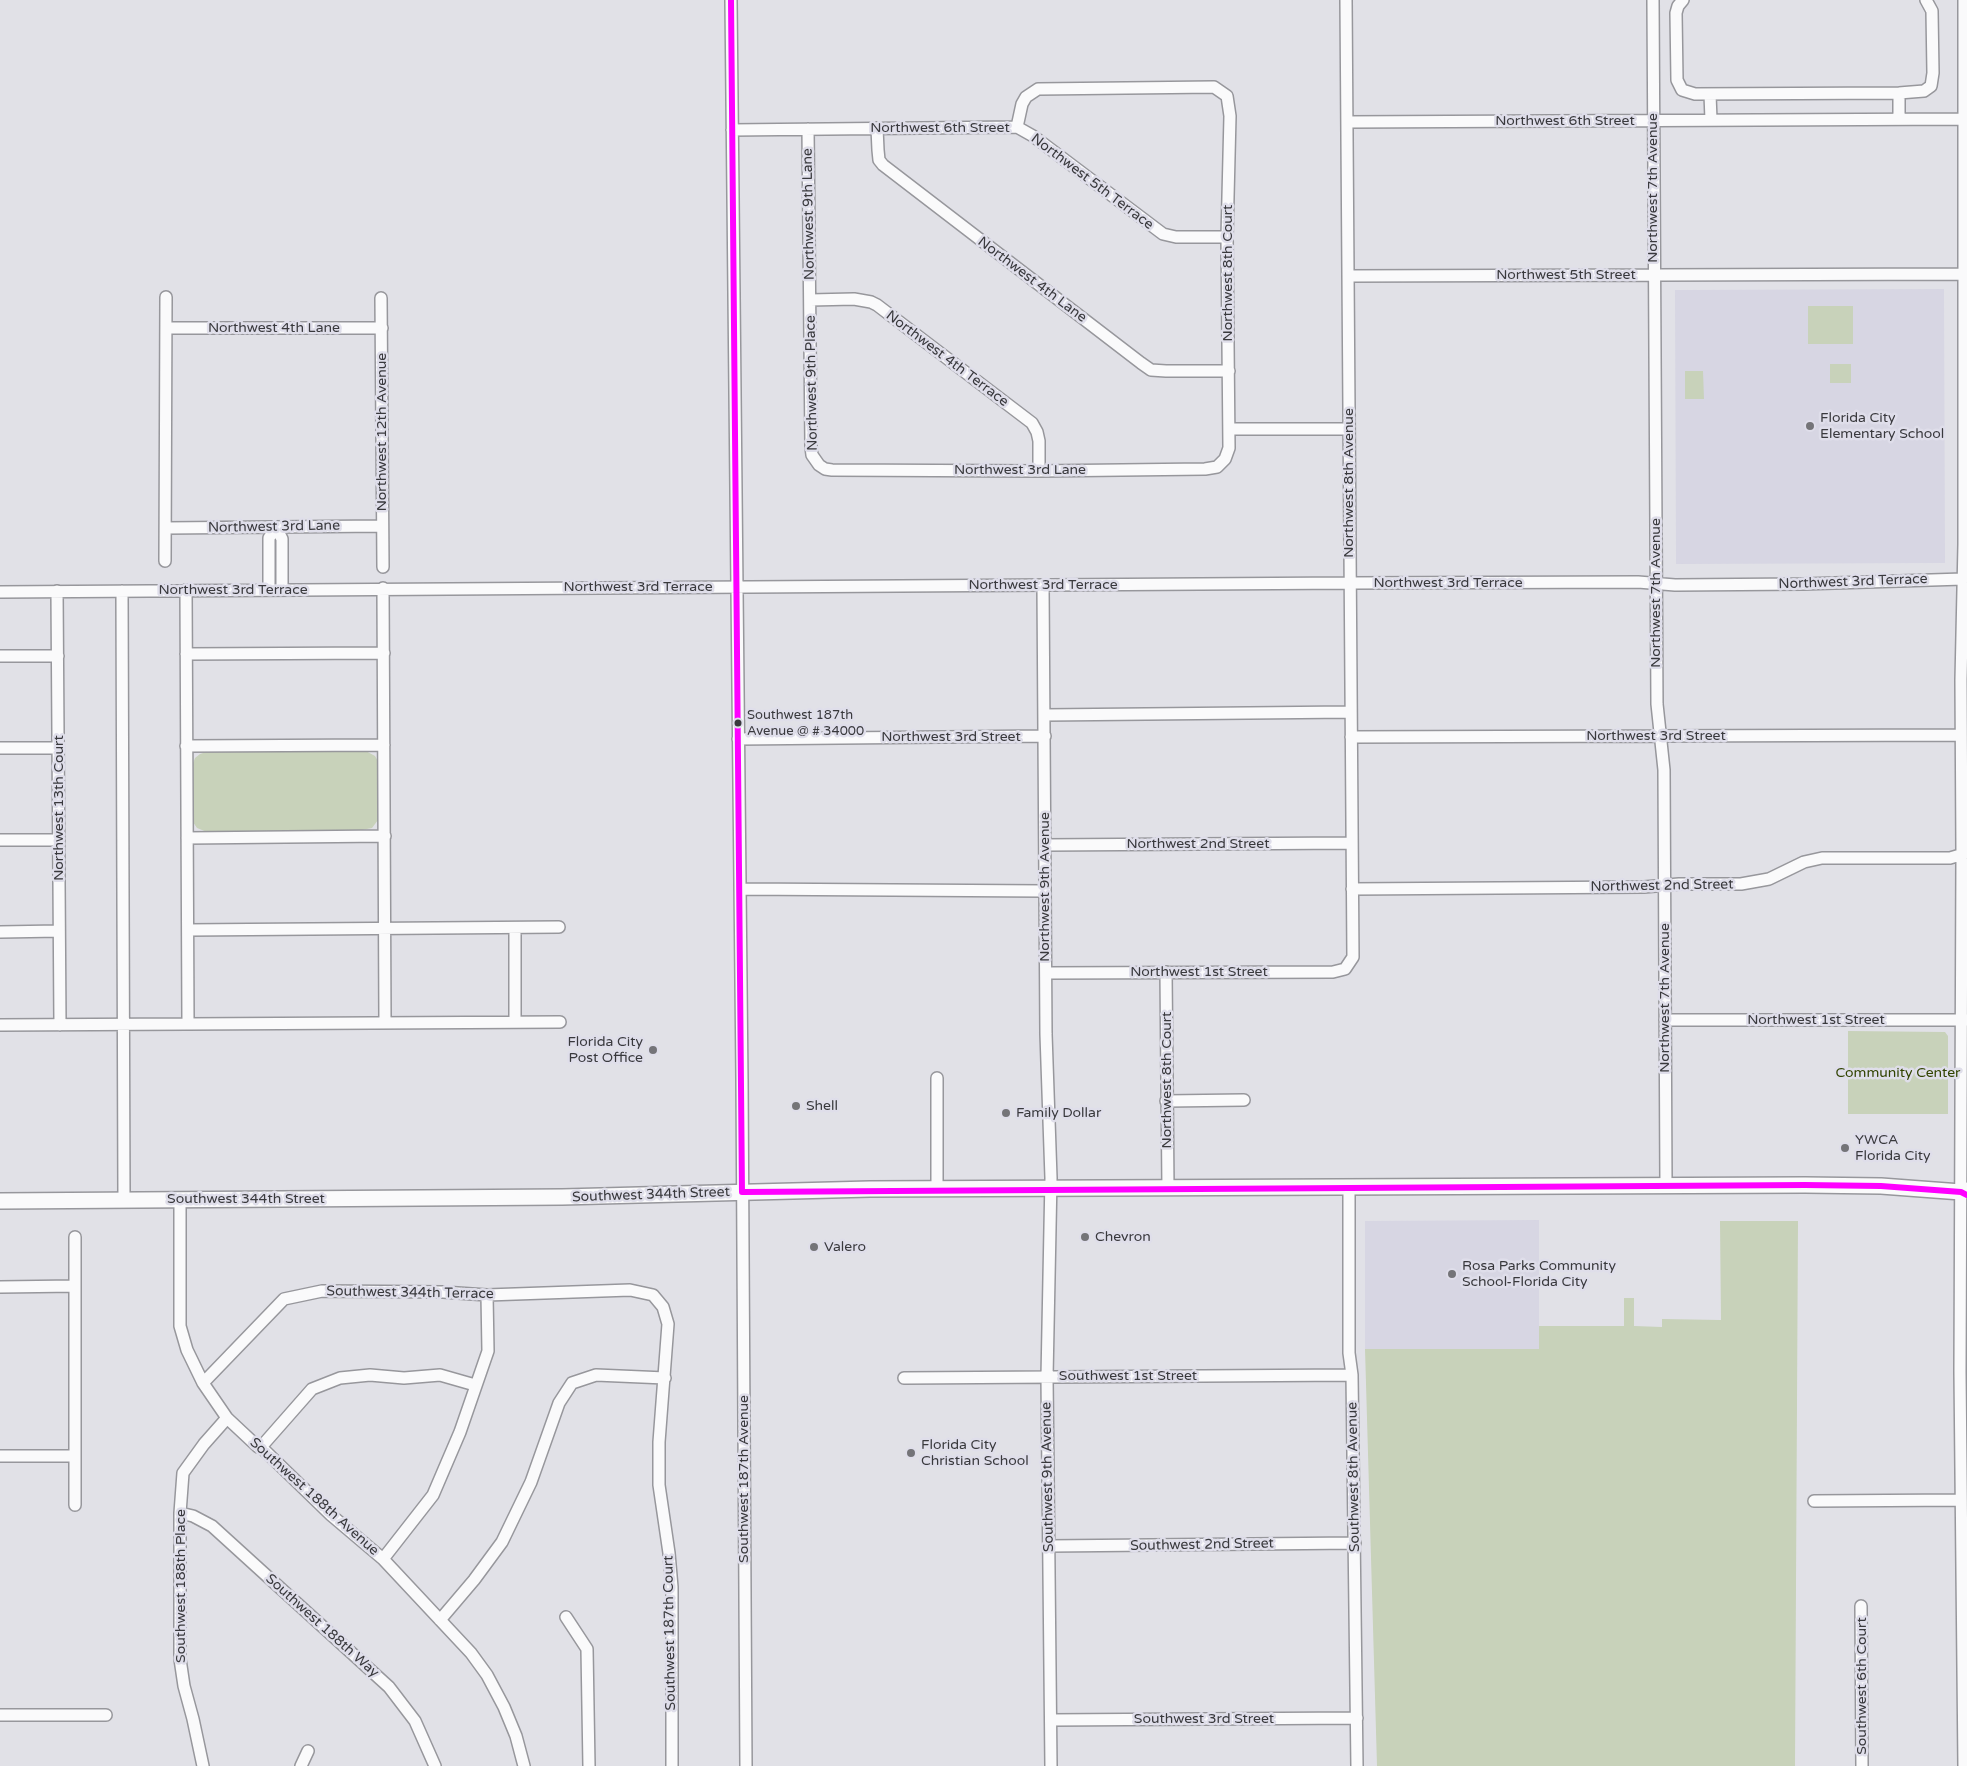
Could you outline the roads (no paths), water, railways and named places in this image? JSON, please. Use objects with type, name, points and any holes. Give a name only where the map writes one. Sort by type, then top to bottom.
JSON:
[{"type":"main road","name":"Southwest 344th Street","points":[[0,1201],[562,1197],[937,1189],[1349,1187],[1844,1185],[1965,1192]]},
{"type":"street","name":"Southwest 187th Avenue","points":[[731,0],[746,1766]]},
{"type":"street","name":"Northwest 8th Avenue","points":[[1346,0],[1353,954],[1349,965]]},
{"type":"street","name":"Northwest 7th Avenue","points":[[1653,0],[1652,120],[1657,704],[1664,770],[1666,1186]]},
{"type":"street","points":[[1682,0],[1676,13],[1677,84],[1689,94],[1899,94],[1924,92],[1931,86],[1932,82],[1932,11],[1926,0]]},
{"type":"street","points":[[1964,0],[1966,510],[1964,680],[1961,735],[1965,854],[1964,1372],[1961,1500],[1964,1541],[1964,1766]]},
{"type":"street","name":"Northwest 6th Street","points":[[732,130],[1017,128],[1022,104],[1026,97],[1038,89],[1214,87]]},
{"type":"street","name":"Northwest 8th Court","points":[[1214,87],[1228,96],[1230,116],[1227,238],[1229,429],[1228,455],[1222,464]]},
{"type":"street","points":[[1710,94],[1711,120]]},
{"type":"street","points":[[1899,94],[1899,119]]},
{"type":"street","name":"Northwest 6th Street","points":[[1347,122],[1964,119]]},
{"type":"street","name":"Northwest 4th Lane","points":[[877,128],[879,160],[883,165],[1151,370],[1229,371]]},
{"type":"street","name":"Northwest 5th Terrace","points":[[1017,128],[1033,136],[1163,234],[1176,238],[1227,238]]},
{"type":"street","name":"Northwest 9th Lane","points":[[808,129],[810,300]]},
{"type":"street","name":"Northwest 5th Street","points":[[1348,276],[1964,274]]},
{"type":"street","points":[[165,562],[166,298]]},
{"type":"street","name":"Northwest 12th Avenue","points":[[381,298],[383,567]]},
{"type":"street","name":"Northwest 4th Terrace","points":[[810,300],[854,299],[877,305],[1032,424],[1037,432],[1039,441],[1039,471]]},
{"type":"street","name":"Northwest 9th Place","points":[[810,300],[811,448],[819,465]]},
{"type":"street","name":"Northwest 4th Lane","points":[[167,328],[382,328]]},
{"type":"street","points":[[1229,429],[1349,429]]},
{"type":"street","name":"Northwest 3rd Lane","points":[[819,465],[825,469],[832,470],[1039,471],[1205,469],[1222,464]]},
{"type":"street","name":"Northwest 3rd Lane","points":[[166,528],[382,526]]},
{"type":"street","points":[[269,590],[269,538],[276,527]]},
{"type":"street","points":[[276,527],[282,539],[282,590]]},
{"type":"street","name":"Northwest 3rd Terrace","points":[[0,592],[1350,583],[1638,582],[1656,584],[1803,584],[1964,579]]},
{"type":"street","name":"Northwest 9th Avenue","points":[[1043,585],[1045,891],[1050,1189]]},
{"type":"street","points":[[383,588],[385,1023]]},
{"type":"street","points":[[186,590],[188,1024]]},
{"type":"street","name":"Northwest 13th Court","points":[[58,591],[60,1025]]},
{"type":"street","points":[[122,591],[124,1200]]},
{"type":"street","points":[[186,654],[384,653]]},
{"type":"street","points":[[0,656],[58,656]]},
{"type":"street","points":[[1045,715],[1350,712]]},
{"type":"street","name":"Northwest 3rd Street","points":[[1351,737],[1961,735]]},
{"type":"street","name":"Northwest 3rd Street","points":[[738,739],[1045,736]]},
{"type":"street","points":[[186,746],[384,745]]},
{"type":"street","points":[[0,748],[58,748]]},
{"type":"street","points":[[188,838],[385,836]]},
{"type":"street","points":[[0,840],[58,840]]},
{"type":"street","name":"Northwest 2nd Street","points":[[1045,845],[1352,843]]},
{"type":"street","name":"Northwest 2nd Street","points":[[1352,889],[1644,887],[1754,883],[1770,879],[1804,862],[1822,858],[1950,858],[1965,854]]},
{"type":"street","points":[[740,889],[1045,891]]},
{"type":"street","points":[[188,930],[559,927]]},
{"type":"street","points":[[515,928],[515,1022]]},
{"type":"street","points":[[0,932],[59,931]]},
{"type":"street","name":"Northwest 1st Street","points":[[1046,973],[1340,972],[1349,965]]},
{"type":"street","name":"Northwest 8th Court","points":[[1166,972],[1168,1189]]},
{"type":"street","name":"Northwest 1st Street","points":[[1665,1020],[1964,1020]]},
{"type":"street","points":[[0,1025],[560,1022]]},
{"type":"street","points":[[937,1078],[937,1189]]},
{"type":"street","points":[[1166,1101],[1244,1100]]},
{"type":"street","name":"Southwest 8th Avenue","points":[[1349,1187],[1348,1353],[1352,1375],[1357,1766]]},
{"type":"street","name":"Southwest 9th Avenue","points":[[1050,1189],[1047,1377],[1051,1766]]},
{"type":"street","name":"Southwest 188th Avenue","points":[[180,1199],[180,1326],[187,1350],[203,1383],[227,1418],[331,1515],[383,1559],[472,1653],[487,1675],[504,1707],[516,1736],[524,1766]]},
{"type":"street","points":[[75,1237],[75,1505]]},
{"type":"street","points":[[0,1287],[75,1286]]},
{"type":"street","name":"Southwest 344th Terrace","points":[[203,1383],[284,1299],[322,1291],[443,1292],[487,1295],[630,1290],[653,1295]]},
{"type":"street","points":[[383,1559],[433,1495],[460,1432],[488,1351],[487,1295]]},
{"type":"street","name":"Southwest 187th Court","points":[[653,1295],[664,1307],[668,1324],[659,1442],[659,1485],[672,1587],[672,1766]]},
{"type":"street","points":[[260,1447],[312,1389],[340,1378],[370,1375],[404,1378],[440,1375],[475,1385]]},
{"type":"street","points":[[440,1620],[474,1580],[502,1542],[531,1482],[559,1403],[572,1383],[596,1375],[665,1378]]},
{"type":"street","name":"Southwest 1st Street","points":[[904,1378],[1352,1375]]},
{"type":"street","name":"Southwest 188th Place","points":[[203,1766],[194,1719],[184,1686],[180,1659],[180,1513],[183,1473],[204,1444],[227,1418]]},
{"type":"street","points":[[0,1456],[75,1456]]},
{"type":"street","points":[[1814,1501],[1961,1500]]},
{"type":"street","name":"Southwest 188th Way","points":[[180,1513],[193,1516],[212,1526],[389,1687],[415,1721],[435,1766]]},
{"type":"street","name":"Southwest 2nd Street","points":[[1049,1546],[1355,1543]]},
{"type":"street","name":"Southwest 6th Court","points":[[1861,1606],[1862,1766]]},
{"type":"street","points":[[566,1617],[587,1649],[589,1766]]},
{"type":"street","points":[[0,1715],[106,1715]]},
{"type":"street","name":"Southwest 3rd Street","points":[[1051,1720],[1356,1718]]},
{"type":"street","points":[[301,1766],[308,1751]]},
{"type":"place","name":"Florida City Elementary School","points":[[1810,426]]},
{"type":"place","name":"Southwest 187th Avenue @ # 34000","points":[[738,723]]},
{"type":"place","name":"Florida City Post Office","points":[[653,1050]]},
{"type":"place","name":"Shell","points":[[796,1106]]},
{"type":"place","name":"Family Dollar","points":[[1006,1113]]},
{"type":"place","name":"YWCA Florida City","points":[[1845,1148]]},
{"type":"place","name":"Chevron","points":[[1085,1237]]},
{"type":"place","name":"Valero","points":[[814,1247]]},
{"type":"place","name":"Rosa Parks Community School-Florida City","points":[[1452,1274]]},
{"type":"place","name":"Florida City Christian School","points":[[911,1453]]},
{"type":"park label","name":"Community Center","points":[[1898,1073]]}]
